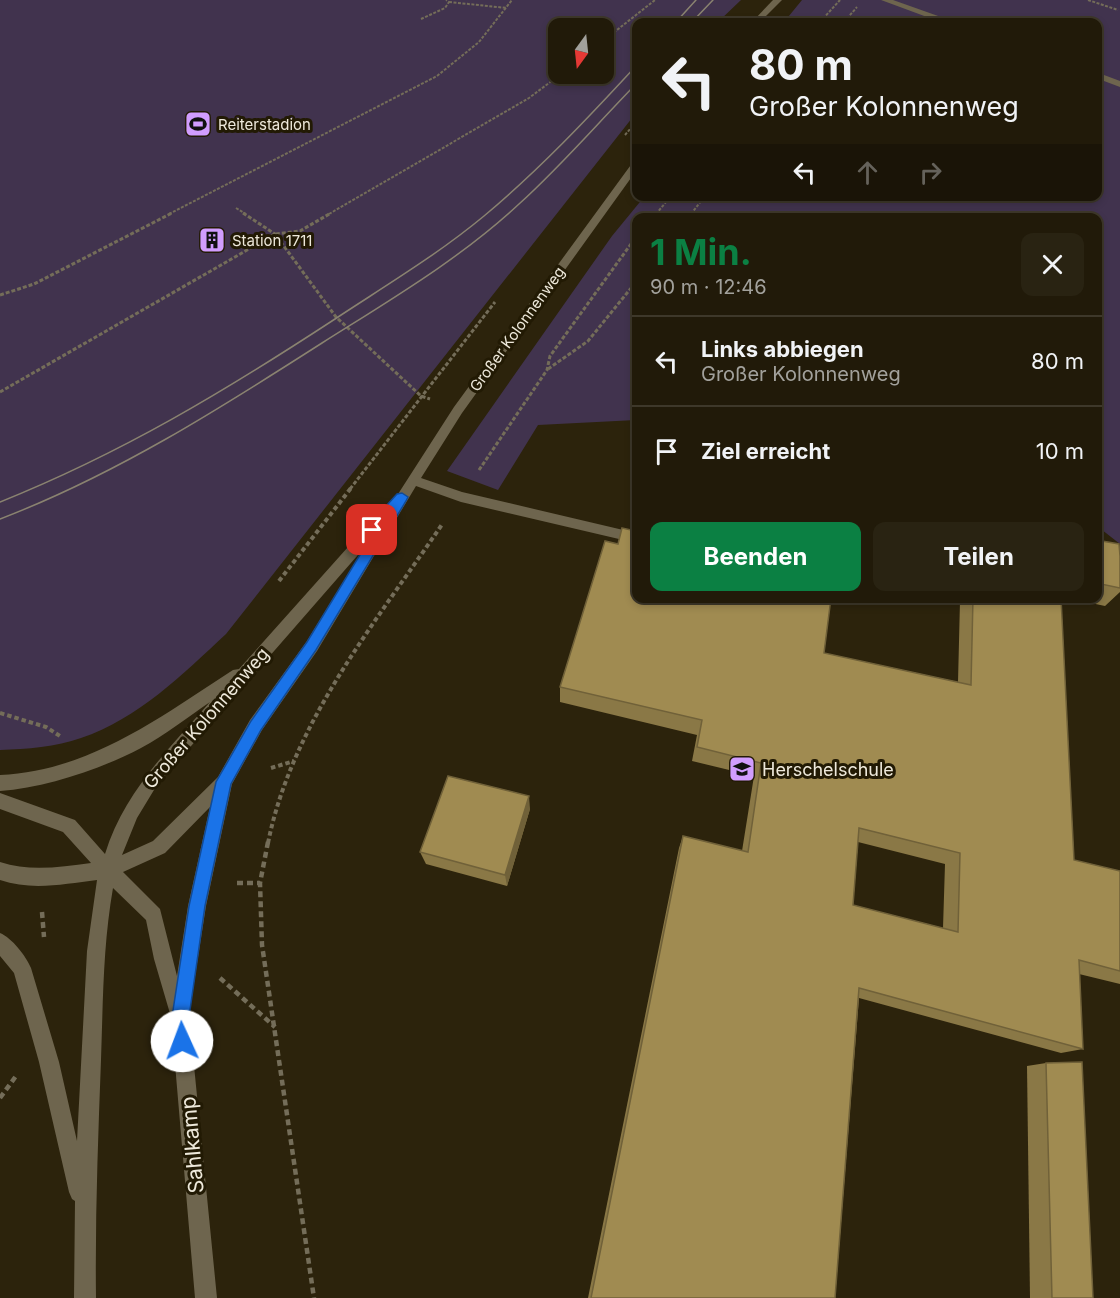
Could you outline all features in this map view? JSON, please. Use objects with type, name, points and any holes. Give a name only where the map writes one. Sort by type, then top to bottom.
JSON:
[{"type":"street","points":[[760,18],[778,0]]},
{"type":"street","points":[[885,0],[940,18]]},
{"type":"street","points":[[1102,77],[1120,84]]},
{"type":"street","name":"Großer Kolonnenweg","points":[[108,870],[159,848],[224,782],[256,725],[312,646],[402,497],[458,410],[632,170]]},
{"type":"street","points":[[413,480],[460,497],[632,537]]},
{"type":"street","name":"Großer Kolonnenweg","points":[[108,870],[116,843],[141,793],[255,664],[297,612],[402,497]]},
{"type":"street","points":[[0,783],[19,782],[91,762],[136,742],[255,664]]},
{"type":"street","name":"Großer Kolonnenweg","points":[[180,1017],[197,906],[224,782]]},
{"type":"street","name":"Sahlkamp","points":[[0,801],[69,826],[108,870],[154,915],[163,958],[180,1017],[206,1298]]},
{"type":"street","points":[[0,871],[15,876],[44,878],[108,870],[99,909],[84,1209],[86,1298]]},
{"type":"street","points":[[0,942],[22,968],[41,1040],[50,1062],[84,1209]]},
{"type":"path","points":[[446,0],[507,8]]},
{"type":"path","points":[[0,295],[34,284],[436,76],[471,52],[492,29],[512,0]]},
{"type":"path","points":[[632,18],[655,0]]},
{"type":"path","points":[[824,18],[840,0]]},
{"type":"path","points":[[847,18],[862,0]]},
{"type":"path","points":[[1088,0],[1118,10]]},
{"type":"path","points":[[422,19],[445,8],[449,2]]},
{"type":"path","points":[[614,32],[632,18]]},
{"type":"path","points":[[0,392],[275,234],[300,231],[529,98],[548,84]]},
{"type":"path","points":[[622,140],[632,127]]},
{"type":"path","points":[[657,213],[667,201]]},
{"type":"path","points":[[692,213],[701,201]]},
{"type":"path","points":[[236,208],[275,234],[336,317],[421,396],[458,410]]},
{"type":"path","points":[[547,370],[550,356],[632,243]]},
{"type":"path","points":[[314,1298],[262,945],[260,883],[272,823],[294,761],[321,704],[460,497],[547,370],[588,341],[632,287]]},
{"type":"path","points":[[272,589],[500,295]]},
{"type":"path","points":[[0,712],[46,726],[67,741]]},
{"type":"shaded area","points":[[0,0],[741,0],[722,18],[632,18],[632,118],[226,634],[159,694],[141,707],[102,730],[62,744],[0,750]]},
{"type":"shaded area","points":[[802,0],[1120,0],[1120,544],[1102,530],[1102,213],[632,213],[632,420],[538,425],[498,490],[447,471],[612,236],[641,201],[1102,201],[1102,18],[787,18]]},
{"type":"building","points":[[622,528],[632,530],[632,603],[830,603],[824,653],[971,685],[973,603],[1061,603],[1074,860],[1120,871],[1120,971],[1079,960],[1083,1049],[859,988],[835,1298],[591,1298],[683,836],[748,852],[761,763],[697,747],[702,720],[560,687],[605,541],[618,544]],"holes":[[[859,828],[960,853],[958,932],[853,905]]]},
{"type":"building","points":[[1102,541],[1119,544],[1120,588],[1102,584]]},
{"type":"building","points":[[448,776],[529,796],[505,875],[420,852]]},
{"type":"building","points":[[1082,1062],[1093,1298],[1052,1298],[1046,1063]]},
{"type":"tram line","points":[[680,18],[696,0]]},
{"type":"tram line","points":[[696,18],[713,0]]},
{"type":"tram line","points":[[0,502],[131,442],[213,396],[429,257],[484,216],[544,162],[632,70]]},
{"type":"tram line","points":[[0,519],[43,502],[166,439],[373,311],[449,261],[534,190],[632,88]]},
{"type":"place","name":"Reiterstadion","points":[[198,124]]},
{"type":"place","name":"Station 1711","points":[[212,240]]},
{"type":"place","name":"Herschelschule","points":[[742,769]]},
{"type":"route","points":[[182,1041],[180,1017],[197,906],[204,883],[224,782],[256,725],[312,646],[402,497],[372,530]]}]
